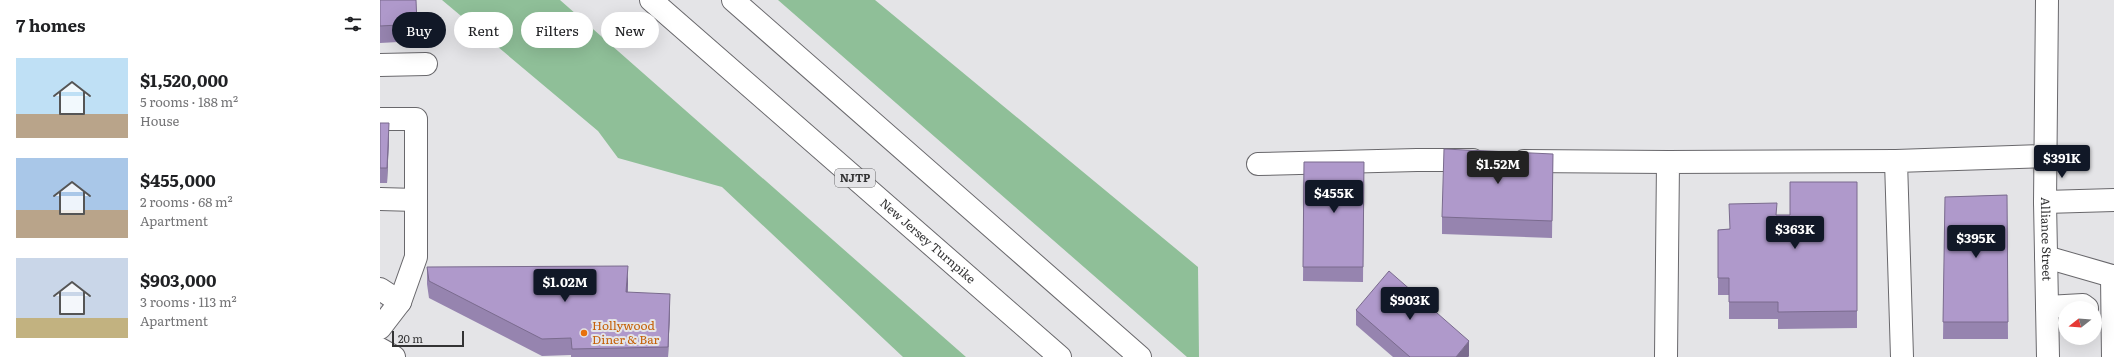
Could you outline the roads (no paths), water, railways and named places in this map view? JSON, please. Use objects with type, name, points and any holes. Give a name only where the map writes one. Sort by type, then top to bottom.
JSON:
[{"type":"main road","name":"New Jersey Turnpike","points":[[651,0],[1060,357]]},
{"type":"main road","points":[[733,0],[1140,357]]},
{"type":"main road","name":"Alliance Street","points":[[2047,0],[2045,202],[2048,357]]},
{"type":"main road","points":[[380,65],[426,64]]},
{"type":"main road","points":[[380,119],[416,119],[416,257],[400,302],[380,328]]},
{"type":"main road","points":[[1258,164],[1417,160],[1668,162],[1896,161],[2045,156]]},
{"type":"main road","points":[[1896,161],[1902,357]]},
{"type":"main road","points":[[1666,357],[1668,162]]},
{"type":"main road","points":[[380,199],[416,200]]},
{"type":"main road","points":[[2045,202],[2114,200]]},
{"type":"main road","points":[[2046,258],[2113,276],[2113,357]]},
{"type":"main road","points":[[380,289],[400,302]]},
{"type":"main road","points":[[2047,307],[2058,306]]},
{"type":"main road","points":[[2102,319],[2113,327]]},
{"type":"main road","points":[[380,349],[394,357]]},
{"type":"place","name":"Hollywood Diner & Bar","points":[[584,333]]}]
